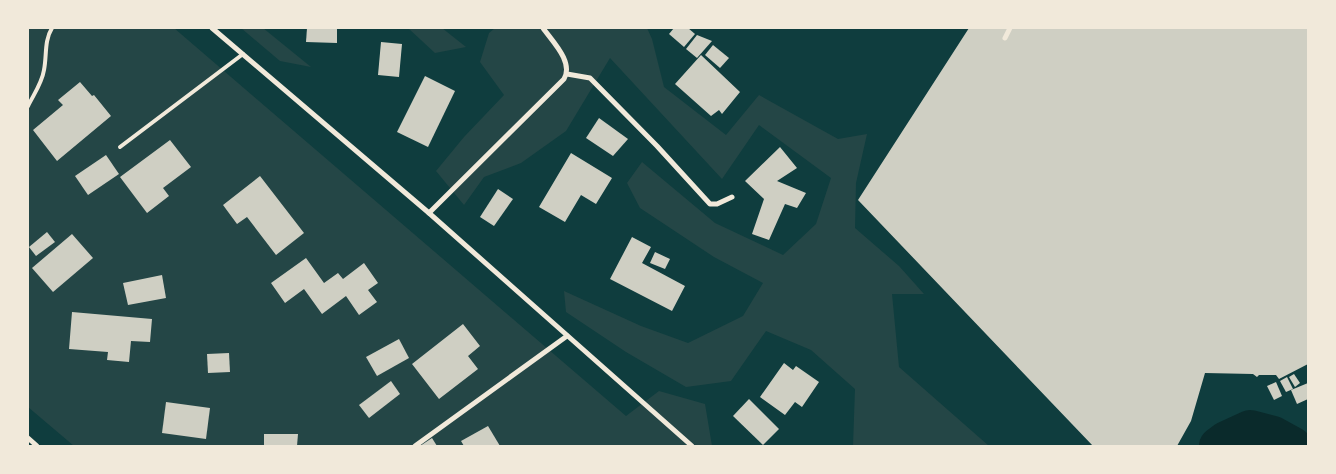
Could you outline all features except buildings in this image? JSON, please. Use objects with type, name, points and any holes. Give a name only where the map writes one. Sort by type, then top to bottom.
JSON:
[{"type":"street","points":[[212,28],[429,213],[692,446]]},
{"type":"street","points":[[429,213],[564,79],[567,74],[566,62],[543,28]]},
{"type":"street","points":[[1005,38],[1010,28]]},
{"type":"street","points":[[567,74],[590,78],[657,146],[710,204],[717,204],[732,197]]},
{"type":"street","points":[[415,446],[567,336]]},
{"type":"street","points":[[28,438],[37,446]]},
{"type":"lane","points":[[28,106],[41,81],[48,35],[52,28]]},
{"type":"lane","points":[[120,147],[243,54]]},
{"type":"shaded area","points":[[28,28],[174,28],[626,416],[659,391],[705,404],[712,446],[74,446],[28,407]]},
{"type":"shaded area","points":[[241,28],[263,28],[311,67],[280,61]]},
{"type":"shaded area","points":[[408,28],[442,28],[466,47],[435,53]]},
{"type":"shaded area","points":[[495,28],[647,28],[652,39],[664,87],[726,135],[759,95],[838,139],[867,134],[856,183],[855,228],[899,266],[924,294],[892,294],[899,367],[989,446],[853,446],[855,389],[811,350],[766,331],[731,381],[686,387],[626,352],[566,312],[564,291],[641,326],[688,343],[743,316],[763,283],[714,257],[640,208],[627,183],[642,162],[715,223],[783,255],[816,224],[831,178],[759,125],[722,179],[610,58],[566,131],[521,163],[484,177],[464,205],[436,171],[464,137],[504,95],[480,62],[489,33]]},
{"type":"waterway","points":[[1218,446],[1226,440],[1250,429],[1273,435],[1293,446]]}]
